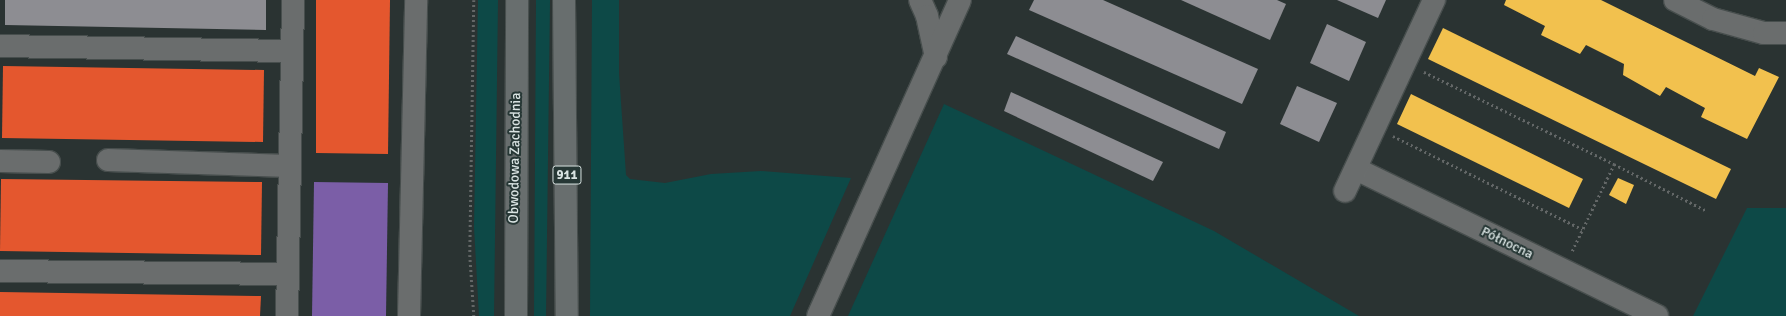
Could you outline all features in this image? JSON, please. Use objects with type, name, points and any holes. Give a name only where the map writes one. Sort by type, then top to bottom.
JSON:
[{"type":"main road","name":"Obwodowa Zachodnia","points":[[516,316],[514,255],[517,0]]},
{"type":"main road","name":"911","points":[[564,0],[567,316]]},
{"type":"main road","points":[[510,316],[514,255]]},
{"type":"street","points":[[287,316],[293,0]]},
{"type":"street","points":[[410,316],[416,0]]},
{"type":"street","points":[[565,34],[572,0]]},
{"type":"street","points":[[920,0],[928,16],[936,56]]},
{"type":"street","points":[[818,316],[960,0]]},
{"type":"street","points":[[1345,191],[1434,0]]},
{"type":"street","points":[[1675,0],[1714,19],[1764,33],[1786,33]]},
{"type":"street","points":[[0,46],[291,52]]},
{"type":"street","points":[[108,160],[289,166]]},
{"type":"street","points":[[0,161],[49,162]]},
{"type":"street","name":"Północna","points":[[1356,169],[1657,316]]},
{"type":"street","points":[[0,272],[287,274]]},
{"type":"path","points":[[474,0],[470,254],[474,316]]},
{"type":"path","points":[[1405,62],[1708,211]]},
{"type":"path","points":[[1375,128],[1582,229]]},
{"type":"path","points":[[1563,270],[1614,164]]},
{"type":"shaded area","points":[[478,0],[498,0],[494,316],[479,316],[474,227]]},
{"type":"shaded area","points":[[536,0],[550,0],[546,316],[534,316]]},
{"type":"shaded area","points":[[592,0],[619,0],[619,73],[626,175],[630,179],[665,183],[711,174],[761,171],[851,178],[790,316],[590,316]]},
{"type":"shaded area","points":[[944,104],[1214,231],[1359,316],[848,316]]},
{"type":"shaded area","points":[[1747,208],[1786,208],[1786,316],[1693,316]]},
{"type":"building: Mieszkania","points":[[1506,0],[1601,0],[1755,76],[1759,68],[1779,77],[1747,139],[1701,117],[1705,108],[1666,87],[1660,96],[1623,75],[1624,64],[1586,45],[1580,54],[1541,35],[1545,26],[1504,5]]},
{"type":"building: Mieszkania","points":[[1443,28],[1731,169],[1716,199],[1428,59]]},
{"type":"building: Mieszkania","points":[[1411,94],[1583,179],[1569,208],[1397,124]]},
{"type":"building: Mieszkania","points":[[1618,178],[1634,185],[1626,204],[1609,195]]},
{"type":"building: Handel","points":[[316,0],[390,0],[388,154],[316,153]]},
{"type":"building: Handel","points":[[3,66],[264,70],[263,142],[2,138]]},
{"type":"building: Handel","points":[[1,179],[262,182],[261,255],[0,251]]},
{"type":"building: Handel","points":[[0,292],[261,296],[260,316],[0,316]]},
{"type":"building: Biura","points":[[314,182],[388,183],[386,316],[312,316]]},
{"type":"building: Przemysł","points":[[5,0],[266,0],[266,30],[5,25]]},
{"type":"building: Przemysł","points":[[1034,0],[1103,0],[1258,69],[1242,104],[1029,10]]},
{"type":"building: Przemysł","points":[[1181,0],[1277,0],[1286,4],[1270,40]]},
{"type":"building: Przemysł","points":[[1337,0],[1386,0],[1378,18]]},
{"type":"building: Przemysł","points":[[1327,24],[1366,42],[1349,81],[1310,63]]},
{"type":"building: Przemysł","points":[[1016,36],[1226,132],[1219,149],[1007,54]]},
{"type":"building: Przemysł","points":[[1297,86],[1337,103],[1319,142],[1280,124]]},
{"type":"building: Przemysł","points":[[1011,92],[1163,162],[1153,181],[1004,111]]}]
